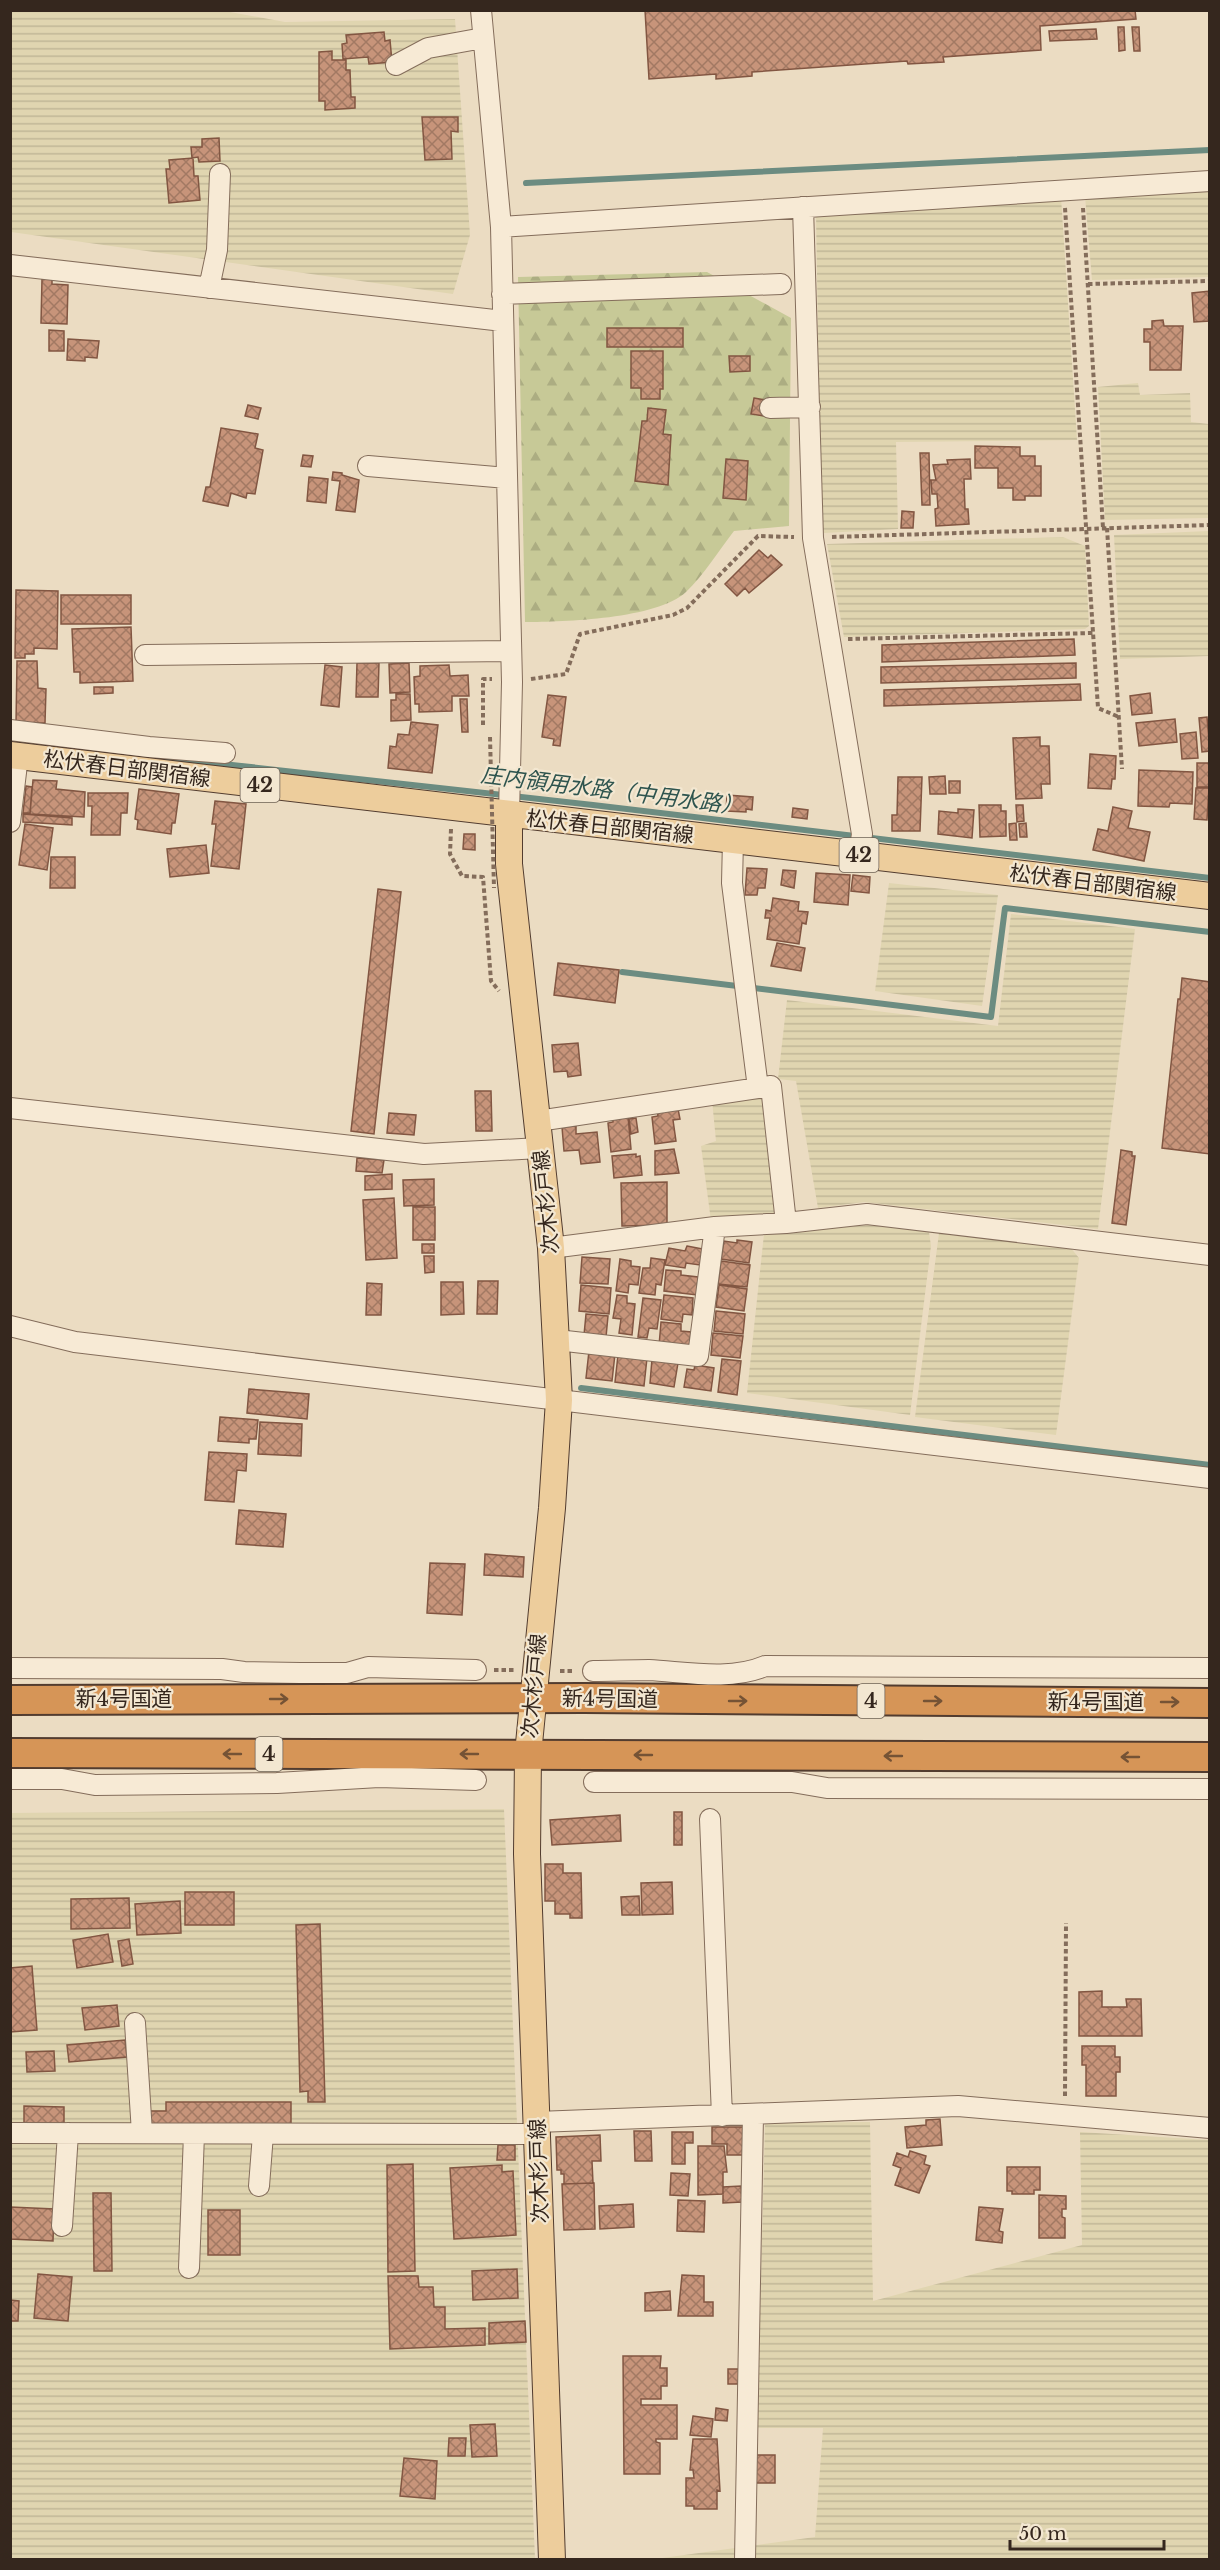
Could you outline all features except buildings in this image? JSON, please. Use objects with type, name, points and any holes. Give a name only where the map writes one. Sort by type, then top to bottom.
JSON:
[{"type":"highway","name":"新4号国道","points":[[10,1700],[532,1699],[698,1687],[1209,1703]]},
{"type":"highway","name":"4","points":[[15,1766],[528,1754],[761,1768],[1209,1757]]},
{"type":"main road","name":"松伏春日部関宿線","points":[[14,755],[53,748],[509,815],[1209,896]]},
{"type":"main road","name":"次木杉戸線","points":[[509,815],[509,864],[550,1248],[559,1400],[552,1508],[528,1754],[527,1854],[552,2559]]},
{"type":"street","points":[[481,10],[501,227],[512,682],[509,815]]},
{"type":"street","points":[[396,65],[428,48],[483,38]]},
{"type":"street","points":[[209,288],[217,250],[220,174]]},
{"type":"street","points":[[501,227],[1209,181]]},
{"type":"street","points":[[803,207],[813,538],[862,834],[859,855]]},
{"type":"street","points":[[10,266],[503,321]]},
{"type":"street","points":[[502,294],[781,284]]},
{"type":"street","points":[[770,408],[810,407]]},
{"type":"street","points":[[368,466],[507,478]]},
{"type":"street","points":[[145,655],[511,651]]},
{"type":"street","points":[[10,730],[53,748],[225,753]]},
{"type":"street","points":[[10,822],[14,755]]},
{"type":"street","points":[[733,840],[732,883],[758,1088]]},
{"type":"street","points":[[538,1121],[771,1086],[786,1223]]},
{"type":"street","points":[[10,1108],[424,1154],[540,1148]]},
{"type":"street","points":[[550,1248],[715,1227],[786,1223],[867,1214],[1209,1255]]},
{"type":"street","points":[[557,1340],[698,1356],[715,1227]]},
{"type":"street","points":[[10,1326],[75,1342],[1209,1478]]},
{"type":"street","points":[[593,1671],[646,1670],[698,1687],[765,1666],[1209,1668]]},
{"type":"street","points":[[10,1668],[222,1669],[244,1672],[300,1673],[347,1673],[369,1667],[476,1670]]},
{"type":"street","points":[[15,1766],[95,1785],[277,1783],[379,1777],[476,1780]]},
{"type":"street","points":[[594,1782],[761,1768],[792,1782],[827,1788],[1209,1789]]},
{"type":"street","points":[[710,1819],[722,2116]]},
{"type":"street","points":[[135,2023],[142,2133]]},
{"type":"street","points":[[10,2133],[263,2134],[537,2128],[722,2116],[958,2106],[1209,2128]]},
{"type":"street","points":[[745,2559],[753,2115]]},
{"type":"street","points":[[62,2226],[68,2133]]},
{"type":"street","points":[[189,2268],[194,2134]]},
{"type":"street","points":[[259,2186],[263,2134]]},
{"type":"path","points":[[1073,190],[1088,284],[1122,770]]},
{"type":"path","points":[[1073,190],[1086,529],[1098,708],[1119,717]]},
{"type":"path","points":[[1088,284],[1209,281]]},
{"type":"path","points":[[512,682],[566,674],[580,634],[673,615],[687,608],[758,536],[813,538],[1209,525]]},
{"type":"path","points":[[830,640],[1093,633]]},
{"type":"path","points":[[483,725],[483,679],[492,678],[492,690]]},
{"type":"path","points":[[490,725],[494,888]]},
{"type":"path","points":[[451,819],[450,854],[462,876],[483,877],[491,981],[526,1016]]},
{"type":"path","points":[[491,981],[500,973]]},
{"type":"path","points":[[1065,2116],[1066,1923]]},
{"type":"shaded area","points":[[219,10],[285,22],[455,19],[470,235],[453,294],[11,232],[11,11]]},
{"type":"shaded area","points":[[1209,185],[1209,277],[1092,280],[1085,196]]},
{"type":"shaded area","points":[[1061,197],[1077,440],[896,442],[898,529],[824,533],[821,529],[816,213]]},
{"type":"shaded area","points":[[1138,383],[1140,395],[1190,393],[1191,422],[1209,424],[1209,518],[1105,520],[1098,387]]},
{"type":"shaded area","points":[[1209,531],[1209,656],[1120,659],[1114,535]]},
{"type":"shaded area","points":[[1063,537],[1085,546],[1089,626],[1085,629],[844,637],[827,544]]},
{"type":"shaded area","points":[[889,883],[998,895],[982,1006],[875,991]]},
{"type":"shaded area","points":[[1011,914],[1135,929],[1098,1229],[864,1202],[818,1208],[796,1081],[778,1079],[787,1000],[998,1026]]},
{"type":"shaded area","points":[[762,1093],[777,1218],[711,1221],[701,1146],[716,1141],[712,1100]]},
{"type":"shaded area","points":[[868,1225],[929,1232],[931,1246],[910,1415],[747,1393],[764,1234]]},
{"type":"shaded area","points":[[939,1233],[1070,1247],[1079,1258],[1056,1435],[915,1417]]},
{"type":"shaded area","points":[[504,1809],[535,2559],[11,2559],[10,1813]]},
{"type":"shaded area","points":[[870,2122],[873,2301],[1082,2245],[1080,2132],[1209,2140],[1209,2559],[648,2560],[815,2537],[823,2428],[757,2428],[765,2123]]},
{"type":"green space","points":[[707,272],[791,318],[789,526],[734,531],[686,592],[654,608],[585,620],[525,622],[518,277]]},
{"type":"waterway","points":[[526,183],[1210,150]]},
{"type":"waterway","name":"庄内領用水路（中用水路）","points":[[160,757],[593,805],[1210,878]]},
{"type":"waterway","points":[[622,972],[991,1017],[1005,908],[1210,932]]},
{"type":"waterway","points":[[581,1388],[1210,1465]]}]
